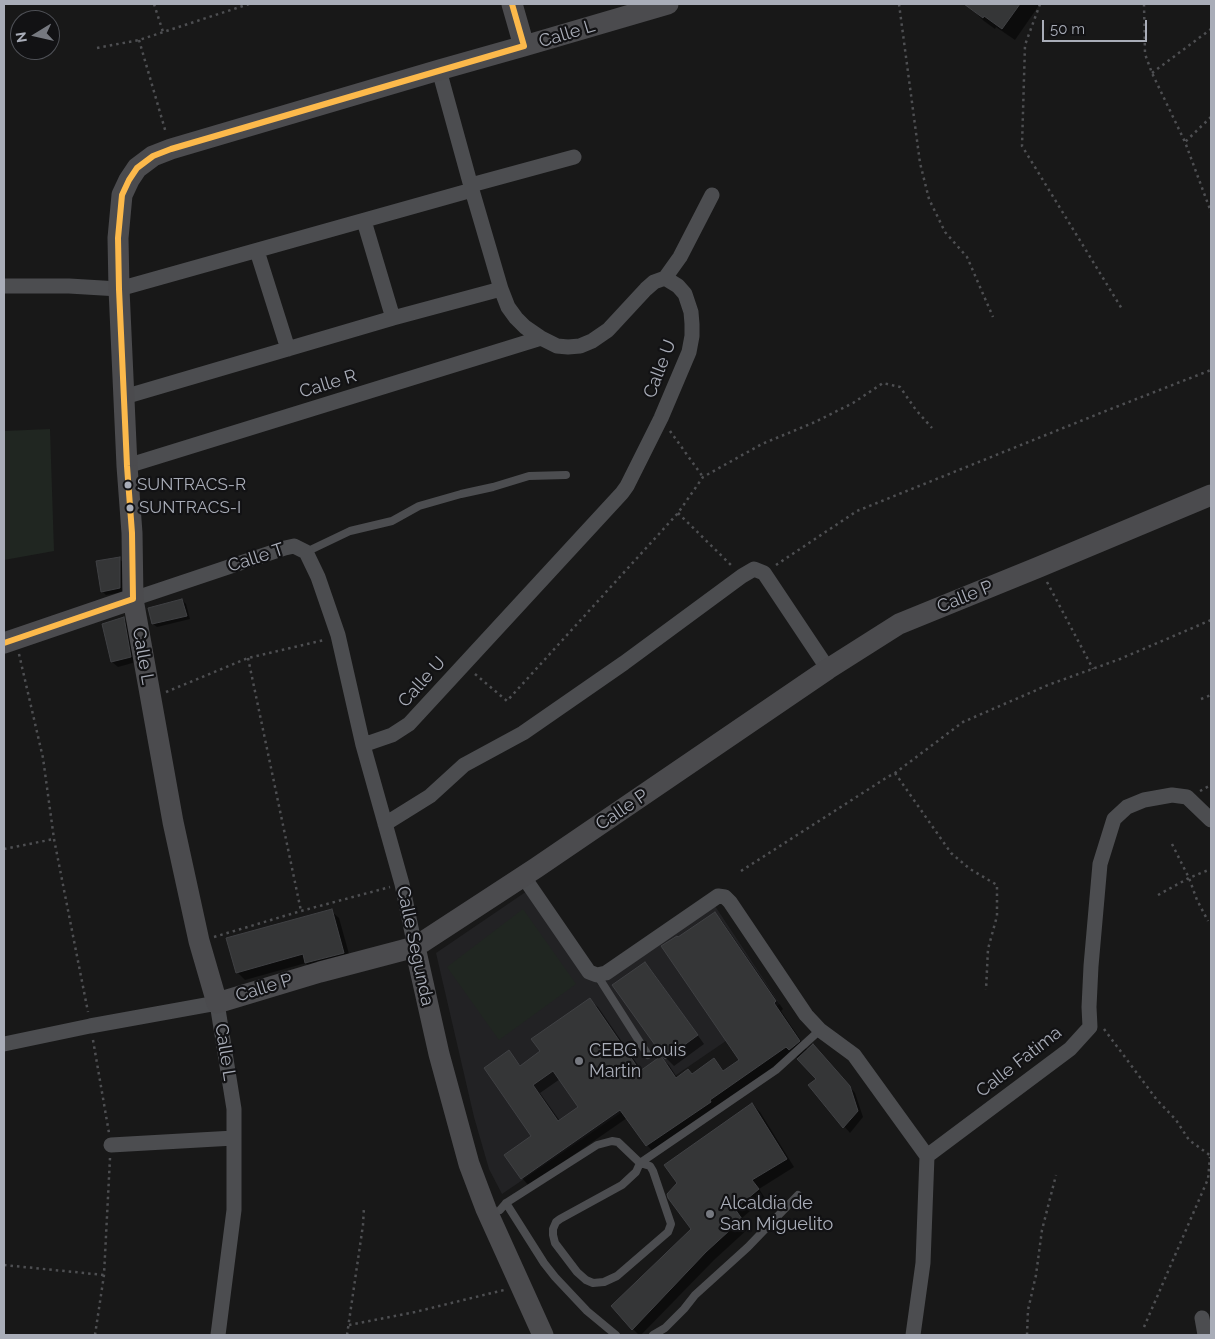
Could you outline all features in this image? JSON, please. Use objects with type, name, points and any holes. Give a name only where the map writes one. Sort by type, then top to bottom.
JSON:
[{"type":"street","points":[[512,4],[524,46]]},
{"type":"street","name":"Calle L","points":[[218,1335],[234,1210],[234,1109],[217,1003],[199,941],[174,822],[133,599],[132,533],[119,288],[118,238],[122,195],[137,168],[153,156],[171,149],[668,4]]},
{"type":"street","points":[[439,70],[471,188],[508,307],[525,327],[557,346],[580,346],[592,341],[608,330],[654,282],[666,278],[680,257],[712,195]]},
{"type":"street","points":[[4,286],[119,288],[364,221],[574,157]]},
{"type":"street","points":[[364,221],[393,318]]},
{"type":"street","points":[[257,251],[288,349]]},
{"type":"street","name":"Calle U","points":[[363,745],[392,736],[409,724],[627,486],[661,418],[689,352],[692,324],[691,312],[685,294],[678,286],[666,278]]},
{"type":"street","points":[[124,397],[393,318],[501,289]]},
{"type":"street","name":"Calle R","points":[[127,466],[541,338]]},
{"type":"street","name":"Calle P","points":[[4,1044],[217,1003],[320,972],[415,947],[828,669],[899,624],[1211,495]]},
{"type":"street","name":"Calle T","points":[[11,640],[285,548],[294,546],[306,552]]},
{"type":"street","name":"Calle Segunda","points":[[306,552],[318,577],[338,635],[363,745],[402,884],[439,1054],[469,1164],[486,1209],[543,1335]]},
{"type":"street","points":[[385,824],[430,796],[464,765],[523,733],[754,569],[764,574],[828,669]]},
{"type":"street","name":"Calle Fatima","points":[[927,1156],[1070,1049],[1090,1027],[1089,1007],[1100,864],[1114,819],[1127,807],[1144,800],[1172,795],[1187,797],[1211,820]]},
{"type":"street","points":[[523,876],[589,972],[597,975],[606,973],[718,896],[725,897],[730,902],[806,1015],[820,1030],[854,1055],[927,1156],[923,1263],[913,1335]]},
{"type":"street","points":[[111,1145],[234,1138]]},
{"type":"street","points":[[1202,1318],[1205,1335]]},
{"type":"lane","name":"Calle T","points":[[306,552],[350,531],[392,521],[419,506],[528,476],[566,475]]},
{"type":"lane","points":[[597,975],[648,1055]]},
{"type":"lane","points":[[500,1210],[506,1203],[597,1145],[612,1141],[618,1142],[640,1163],[650,1166],[671,1224],[668,1232],[617,1276],[604,1282],[593,1283],[586,1280],[577,1272],[555,1243],[553,1229],[556,1222],[622,1185],[636,1172],[640,1163],[776,1070],[820,1030]]},
{"type":"lane","points":[[654,1335],[664,1328],[684,1309],[695,1295],[748,1247],[798,1195]]},
{"type":"lane","points":[[506,1203],[555,1277],[598,1321],[616,1335]]},
{"type":"path","points":[[154,4],[163,32]]},
{"type":"path","points":[[97,48],[139,40],[249,4]]},
{"type":"path","points":[[899,4],[920,163],[929,199],[945,232],[967,257],[993,317]]},
{"type":"path","points":[[1040,4],[1026,45],[1022,146],[1122,309]]},
{"type":"path","points":[[1144,4],[1145,54],[1185,142],[1211,212]]},
{"type":"path","points":[[1152,73],[1211,29]]},
{"type":"path","points":[[139,40],[171,149]]},
{"type":"path","points":[[1185,142],[1211,117]]},
{"type":"path","points":[[764,574],[857,511],[1211,370]]},
{"type":"path","points":[[464,664],[507,701],[678,513],[703,477],[762,444],[815,422],[853,403],[882,383],[900,387],[916,410],[932,428]]},
{"type":"path","points":[[661,418],[703,477]]},
{"type":"path","points":[[678,513],[742,576]]},
{"type":"path","points":[[1039,567],[1093,669]]},
{"type":"path","points":[[742,872],[895,773],[963,722],[1048,685],[1120,659],[1211,620]]},
{"type":"path","points":[[150,698],[248,658],[338,635]]},
{"type":"path","points":[[11,640],[19,656],[43,758],[54,839],[111,1145],[104,1275],[95,1335]]},
{"type":"path","points":[[248,658],[301,911]]},
{"type":"path","points":[[1201,699],[1211,695]]},
{"type":"path","points":[[895,773],[951,853],[970,869],[997,885],[997,916],[988,948],[986,990]]},
{"type":"path","points":[[4,849],[54,839]]},
{"type":"path","points":[[1172,844],[1208,920]]},
{"type":"path","points":[[1158,896],[1189,878],[1211,869]]},
{"type":"path","points":[[199,941],[402,884]]},
{"type":"path","points":[[1089,1007],[1158,1100],[1176,1120],[1189,1140],[1211,1156],[1208,1179],[1144,1327]]},
{"type":"path","points":[[1027,1335],[1028,1310],[1036,1275],[1042,1230],[1056,1175]]},
{"type":"path","points":[[346,1335],[349,1325],[364,1207]]},
{"type":"path","points":[[4,1265],[104,1275]]},
{"type":"path","points":[[349,1325],[415,1312],[507,1289]]},
{"type":"shaded area","points":[[50,429],[54,551],[4,560],[4,431]]},
{"type":"shaded area","name":"CEBG Louis Martin","points":[[530,889],[599,986],[715,906],[780,1004],[502,1194],[489,1169],[474,1117],[436,953]]},
{"type":"shaded area","points":[[523,909],[576,984],[499,1040],[447,967]]},
{"type":"building","points":[[964,4],[1020,4],[1002,29]]},
{"type":"building","points":[[120,557],[120,588],[101,592],[96,561]]},
{"type":"building","points":[[182,599],[187,616],[152,624],[148,608]]},
{"type":"building","points":[[124,617],[131,657],[111,662],[102,624]]},
{"type":"building","points":[[332,909],[344,953],[305,963],[303,954],[236,973],[226,938]]},
{"type":"building","points":[[715,912],[776,1001],[774,1003],[800,1041],[789,1050],[786,1047],[710,1100],[711,1102],[646,1146],[620,1110],[521,1179],[504,1155],[531,1136],[484,1068],[509,1050],[520,1066],[540,1051],[531,1039],[590,998],[640,1071],[661,1056],[676,1078],[688,1069],[692,1074],[714,1058],[723,1071],[739,1060],[661,946]],"holes":[[[553,1071],[578,1107],[558,1121],[533,1085]]]},
{"type":"building","points":[[645,962],[698,1035],[665,1059],[612,985]]},
{"type":"building","points":[[813,1044],[850,1086],[858,1111],[843,1128],[808,1085],[816,1079],[797,1059]]},
{"type":"building","name":"Alcaldía de San Miguelito","points":[[752,1103],[787,1159],[752,1180],[759,1189],[735,1209],[742,1219],[706,1252],[632,1330],[611,1306],[691,1229],[668,1198],[667,1194],[677,1183],[664,1165]]},
{"type":"transit line","points":[[4,643],[133,599],[132,533],[127,466],[118,238],[122,195],[137,168],[153,156],[171,149],[524,46],[512,4]]},
{"type":"place","name":"SUNTRACS-R","points":[[128,485]]},
{"type":"place","name":"SUNTRACS-I","points":[[130,508]]},
{"type":"place","name":"CEBG Louis Martin","points":[[579,1061]]},
{"type":"place","name":"Alcaldía de San Miguelito","points":[[710,1214]]}]
